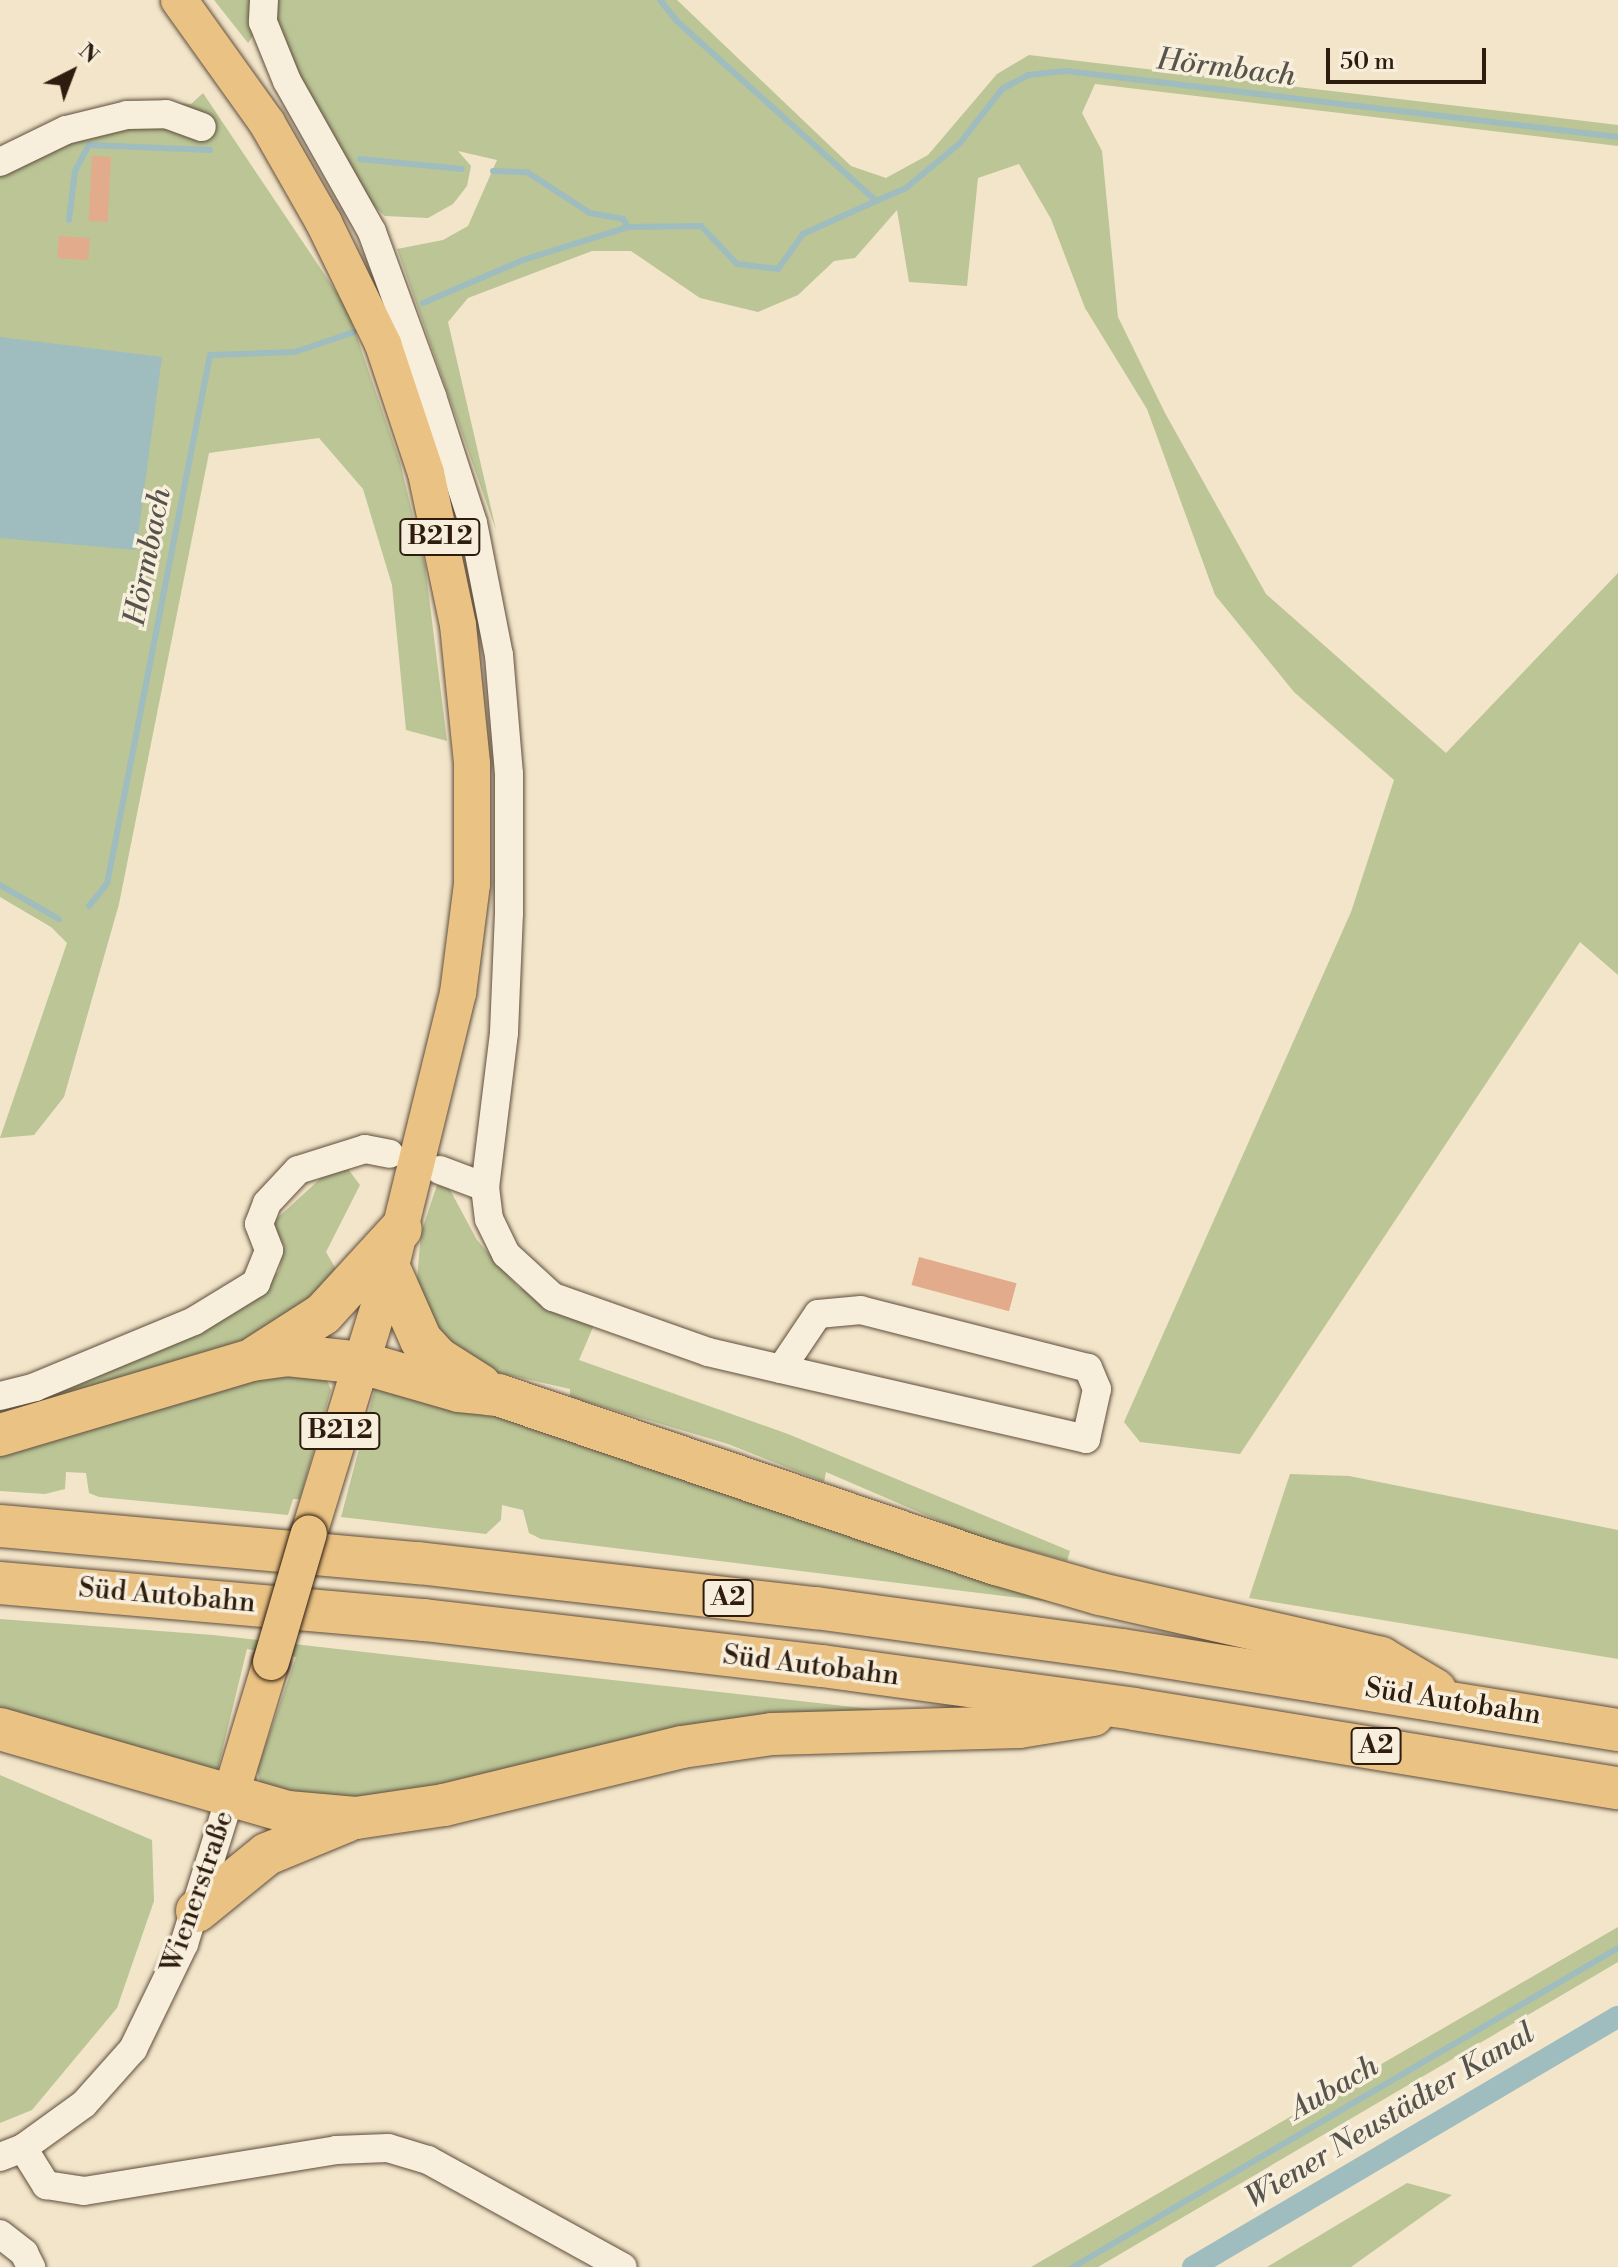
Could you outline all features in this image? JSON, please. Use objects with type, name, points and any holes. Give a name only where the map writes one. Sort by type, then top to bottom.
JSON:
[{"type":"highway","points":[[252,1360],[323,1314],[401,1229]]},
{"type":"highway","points":[[390,1270],[421,1340],[439,1359],[498,1395],[996,1564],[1100,1594],[1381,1658],[1453,1701]]},
{"type":"highway","points":[[0,1435],[252,1360],[287,1355],[362,1363],[459,1391],[498,1395]]},
{"type":"highway","name":"Süd Autobahn","points":[[0,1526],[402,1561],[816,1608],[1453,1701],[1618,1730]]},
{"type":"highway","name":"Süd Autobahn","points":[[0,1583],[424,1620],[1134,1709],[1618,1788]]},
{"type":"highway","points":[[0,1729],[288,1812],[356,1818],[444,1805],[682,1747],[772,1734],[1019,1727],[1134,1709]]},
{"type":"highway","points":[[197,1911],[267,1854],[356,1818]]},
{"type":"main road","name":"B212","points":[[179,0],[267,123],[324,223],[383,344],[426,473],[458,625],[472,764],[472,884],[458,993],[390,1270],[230,1797]]},
{"type":"street","points":[[264,0],[263,22],[287,81],[372,232],[432,396],[473,523],[499,655],[509,774],[509,913],[504,1033],[485,1187],[489,1219],[506,1254],[553,1297],[708,1352],[781,1369],[1086,1439],[1097,1389],[1088,1368],[861,1310],[818,1314],[781,1369]]},
{"type":"street","points":[[0,162],[66,130],[127,115],[166,114],[202,127]]},
{"type":"street","points":[[0,1396],[35,1387],[194,1321],[256,1283],[269,1250],[259,1224],[267,1203],[298,1170],[365,1149],[390,1154]]},
{"type":"street","points":[[440,1170],[485,1187]]},
{"type":"street","name":"Wienerstraße","points":[[12,2152],[108,2080],[133,2049],[165,1988],[197,1911],[230,1797]]},
{"type":"street","points":[[12,2152],[46,2185],[84,2191],[336,2150],[388,2148],[428,2160],[623,2267]]},
{"type":"street","points":[[0,2234],[24,2253],[31,2267]]},
{"type":"green space","points":[[214,0],[257,0],[256,32],[248,43]]},
{"type":"green space","points":[[277,0],[677,0],[851,166],[886,178],[928,155],[997,74],[1029,55],[1618,125],[1618,146],[1095,84],[1082,113],[1102,151],[1118,317],[1165,413],[1266,594],[1446,753],[1618,573],[1618,975],[1580,942],[1240,1454],[1140,1442],[1124,1422],[1351,912],[1394,780],[1294,692],[1215,595],[1147,409],[1085,308],[1051,219],[1019,164],[978,178],[967,286],[909,282],[897,210],[855,258],[834,261],[798,295],[758,312],[700,298],[631,251],[592,251],[468,298],[448,322],[496,530],[397,249],[443,240],[468,226],[497,160],[458,151],[471,166],[467,186],[453,204],[428,218],[385,216],[368,201],[289,59],[274,13]]},
{"type":"green space","points":[[203,93],[347,308],[400,462],[425,565],[447,741],[406,730],[392,585],[363,489],[319,438],[209,453],[119,904],[64,1097],[34,1135],[0,1138],[67,943],[51,927],[0,897],[0,152],[137,100],[191,104]]},
{"type":"green space","points":[[348,1169],[360,1185],[326,1252],[340,1276],[274,1332],[0,1416],[0,1404],[245,1305],[279,1271],[284,1246],[272,1223],[321,1178]]},
{"type":"green space","points":[[437,1185],[449,1188],[477,1240],[518,1287],[594,1325],[579,1360],[788,1434],[1070,1551],[1067,1561],[972,1535],[826,1472],[824,1482],[728,1444],[570,1397],[570,1389],[499,1373],[457,1352],[439,1335],[417,1280],[421,1233]]},
{"type":"green space","points":[[262,1370],[326,1378],[331,1390],[300,1499],[293,1499],[288,1515],[99,1497],[89,1493],[86,1473],[66,1472],[65,1489],[45,1494],[0,1491],[0,1451]]},
{"type":"green space","points":[[390,1380],[1086,1606],[541,1539],[529,1533],[523,1510],[502,1505],[501,1520],[486,1534],[341,1517],[376,1385]]},
{"type":"green space","points":[[1290,1474],[1349,1476],[1618,1530],[1618,1659],[1249,1598]]},
{"type":"green space","points":[[0,1619],[213,1635],[880,1710],[352,1803],[261,1786],[257,1770],[296,1657],[247,1649],[218,1768],[210,1776],[0,1717]]},
{"type":"green space","points":[[0,1775],[152,1840],[154,1901],[117,2008],[32,2110],[0,2123]]},
{"type":"green space","points":[[1618,1927],[1618,1962],[1098,2267],[1031,2267]]},
{"type":"green space","points":[[1407,2183],[1452,2195],[1351,2267],[1267,2267]]},
{"type":"water","points":[[0,337],[162,357],[136,550],[0,538]]},
{"type":"building","points":[[92,156],[111,157],[108,222],[89,221]]},
{"type":"building","points":[[59,236],[90,238],[88,260],[57,258]]},
{"type":"building","points":[[919,1257],[1017,1283],[1009,1311],[911,1285]]},
{"type":"waterway","name":"Hörmbach","points":[[660,0],[678,22],[876,201],[906,188],[960,143],[1002,89],[1028,75],[1066,71],[1618,137]]},
{"type":"waterway","points":[[69,220],[75,171],[89,145],[210,150]]},
{"type":"waterway","points":[[360,159],[462,169]]},
{"type":"waterway","points":[[493,171],[527,172],[590,213],[623,219],[628,227]]},
{"type":"waterway","name":"Hörmbach","points":[[423,303],[523,260],[628,227],[701,226],[737,264],[778,269],[803,234],[876,201]]},
{"type":"waterway","name":"Hörmbach","points":[[89,906],[107,884],[210,355],[295,352],[354,332]]},
{"type":"waterway","name":"Hörmbach","points":[[0,885],[59,919]]},
{"type":"waterway","name":"Aubach","points":[[1073,2267],[1618,1948]]},
{"type":"waterway","name":"Wiener Neustädter Kanal","points":[[1193,2267],[1618,2017]]}]
